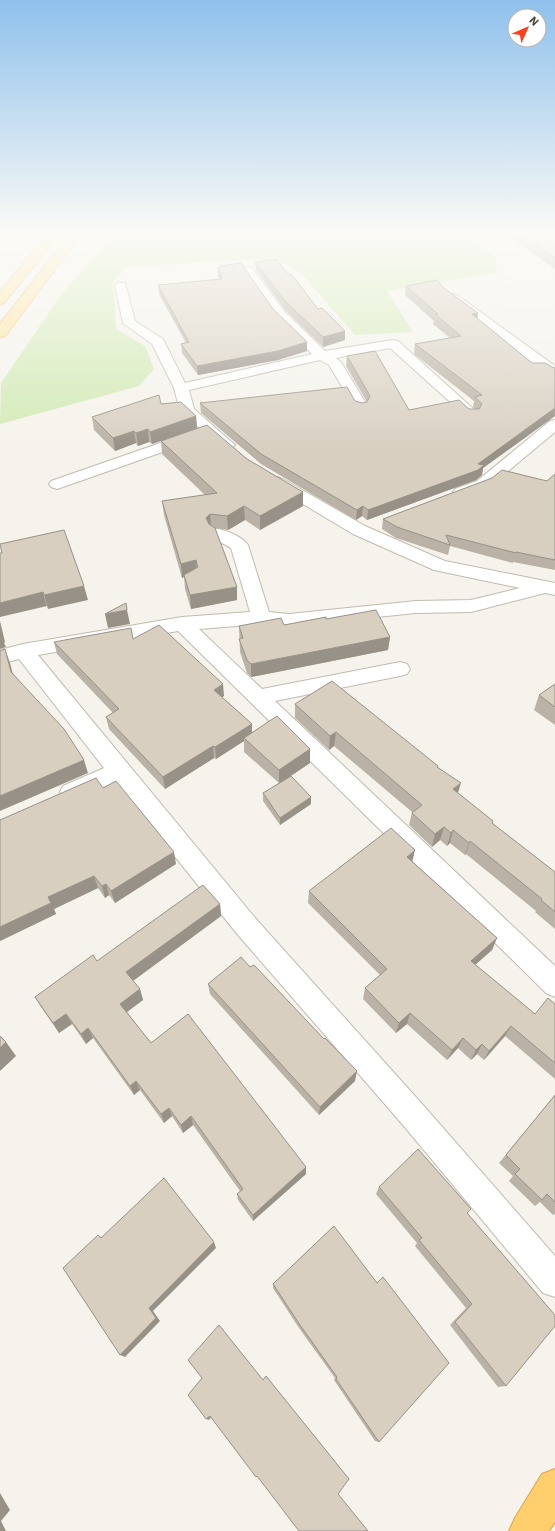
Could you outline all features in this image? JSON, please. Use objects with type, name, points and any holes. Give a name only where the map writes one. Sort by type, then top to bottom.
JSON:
[{"type":"highway","points":[[528,1531],[555,1487]]},
{"type":"main road","points":[[0,333],[19,307]]},
{"type":"street","points":[[126,307],[129,323],[158,342],[181,388],[187,411],[238,454]]},
{"type":"street","points":[[274,307],[279,314],[322,356],[334,362],[361,407]]},
{"type":"street","points":[[467,307],[555,373]]},
{"type":"street","points":[[181,388],[322,356],[393,344],[472,414]]},
{"type":"street","points":[[446,498],[483,484],[555,424]]},
{"type":"street","points":[[57,484],[210,431]]},
{"type":"street","points":[[267,475],[359,530],[440,566],[552,588]]},
{"type":"street","points":[[359,530],[381,522]]},
{"type":"street","points":[[217,533],[239,545],[261,618]]},
{"type":"street","points":[[12,654],[182,624],[261,618],[289,620],[416,607],[471,606],[552,588]]},
{"type":"street","points":[[182,624],[555,984]]},
{"type":"street","points":[[12,654],[119,771],[250,931],[412,1115],[555,1281]]},
{"type":"street","points":[[258,697],[400,670]]},
{"type":"street","points":[[49,802],[119,771]]},
{"type":"green space","points":[[52,307],[115,307],[116,329],[145,346],[154,369],[139,386],[0,424],[1,383]]},
{"type":"green space","points":[[331,307],[397,307],[413,332],[355,335]]},
{"type":"building","points":[[170,307],[272,307],[307,342],[278,351],[197,366],[181,344],[189,342]]},
{"type":"building","points":[[292,307],[322,308],[345,331],[323,337]]},
{"type":"building","points":[[431,307],[470,307],[478,313],[472,314],[532,363],[545,363],[555,368],[555,408],[478,464],[484,465],[478,470],[368,510],[363,506],[357,510],[261,454],[200,403],[347,387],[355,401],[362,403],[367,402],[370,396],[347,356],[375,351],[409,410],[459,400],[469,409],[479,409],[482,404],[475,397],[482,395],[415,344],[461,336],[435,314],[438,314]]},
{"type":"building","points":[[159,395],[161,404],[181,402],[196,416],[150,432],[148,429],[136,433],[134,431],[113,438],[92,417]]},
{"type":"building","points":[[207,425],[247,459],[303,492],[260,516],[244,506],[227,516],[210,514],[206,518],[209,524],[215,528],[237,587],[190,595],[184,575],[198,567],[196,560],[181,564],[162,501],[217,493],[161,441]]},
{"type":"building","points":[[502,470],[547,481],[555,474],[555,560],[516,553],[446,535],[450,545],[397,527],[383,519],[492,478]]},
{"type":"building","points":[[64,530],[84,586],[44,595],[43,592],[0,603],[0,553],[2,553],[0,544]]},
{"type":"building","points":[[126,603],[127,610],[105,614]]},
{"type":"building","points":[[376,610],[390,637],[251,664],[247,660],[239,639],[243,638],[239,626],[281,618],[284,625]]},
{"type":"building","points":[[159,625],[223,684],[214,690],[252,724],[163,777],[106,717],[119,709],[54,642],[131,628],[133,639]]},
{"type":"building","points":[[5,649],[11,672],[64,729],[84,760],[0,796],[0,651]]},
{"type":"building","points":[[332,681],[438,766],[437,767],[461,783],[453,789],[493,821],[492,823],[555,872],[555,912],[541,900],[542,899],[470,841],[469,843],[453,830],[451,833],[444,827],[435,834],[412,813],[422,805],[336,732],[330,736],[295,704]]},
{"type":"building","points":[[555,684],[555,707],[539,695]]},
{"type":"building","points":[[277,716],[310,749],[279,770],[244,738]]},
{"type":"building","points":[[291,776],[311,797],[280,818],[263,793]]},
{"type":"building","points":[[96,778],[103,788],[116,781],[174,852],[111,891],[106,884],[102,886],[94,876],[48,897],[51,903],[0,927],[0,820]]},
{"type":"building","points":[[391,828],[415,850],[407,857],[497,938],[471,961],[535,1014],[548,998],[555,1004],[555,1063],[511,1026],[489,1051],[482,1044],[476,1050],[463,1038],[452,1050],[410,1013],[399,1023],[365,988],[387,969],[309,891]]},
{"type":"building","points":[[203,885],[220,904],[126,972],[140,989],[120,1004],[151,1043],[188,1014],[306,1167],[253,1215],[237,1194],[243,1189],[191,1116],[181,1125],[169,1108],[161,1114],[136,1081],[130,1086],[88,1028],[81,1034],[66,1014],[53,1023],[35,997],[93,955],[97,961]]},
{"type":"building","points":[[241,957],[250,967],[254,965],[324,1039],[325,1038],[357,1071],[320,1107],[208,984]]},
{"type":"building","points":[[0,1036],[6,1042],[0,1048]]},
{"type":"building","points":[[555,1095],[555,1202],[547,1194],[542,1200],[515,1174],[520,1169],[506,1155]]},
{"type":"building","points":[[418,1149],[471,1209],[467,1213],[555,1315],[555,1326],[506,1386],[455,1322],[472,1304],[419,1240],[422,1238],[379,1187]]},
{"type":"building","points":[[164,1178],[214,1242],[149,1308],[156,1318],[120,1355],[63,1268],[98,1235],[101,1238]]},
{"type":"building","points":[[334,1226],[377,1283],[383,1277],[449,1363],[379,1442],[336,1379],[337,1377],[273,1284]]},
{"type":"building","points":[[219,1325],[263,1380],[266,1376],[349,1479],[338,1494],[368,1531],[299,1531],[210,1416],[206,1419],[188,1395],[202,1378],[188,1360]]}]
